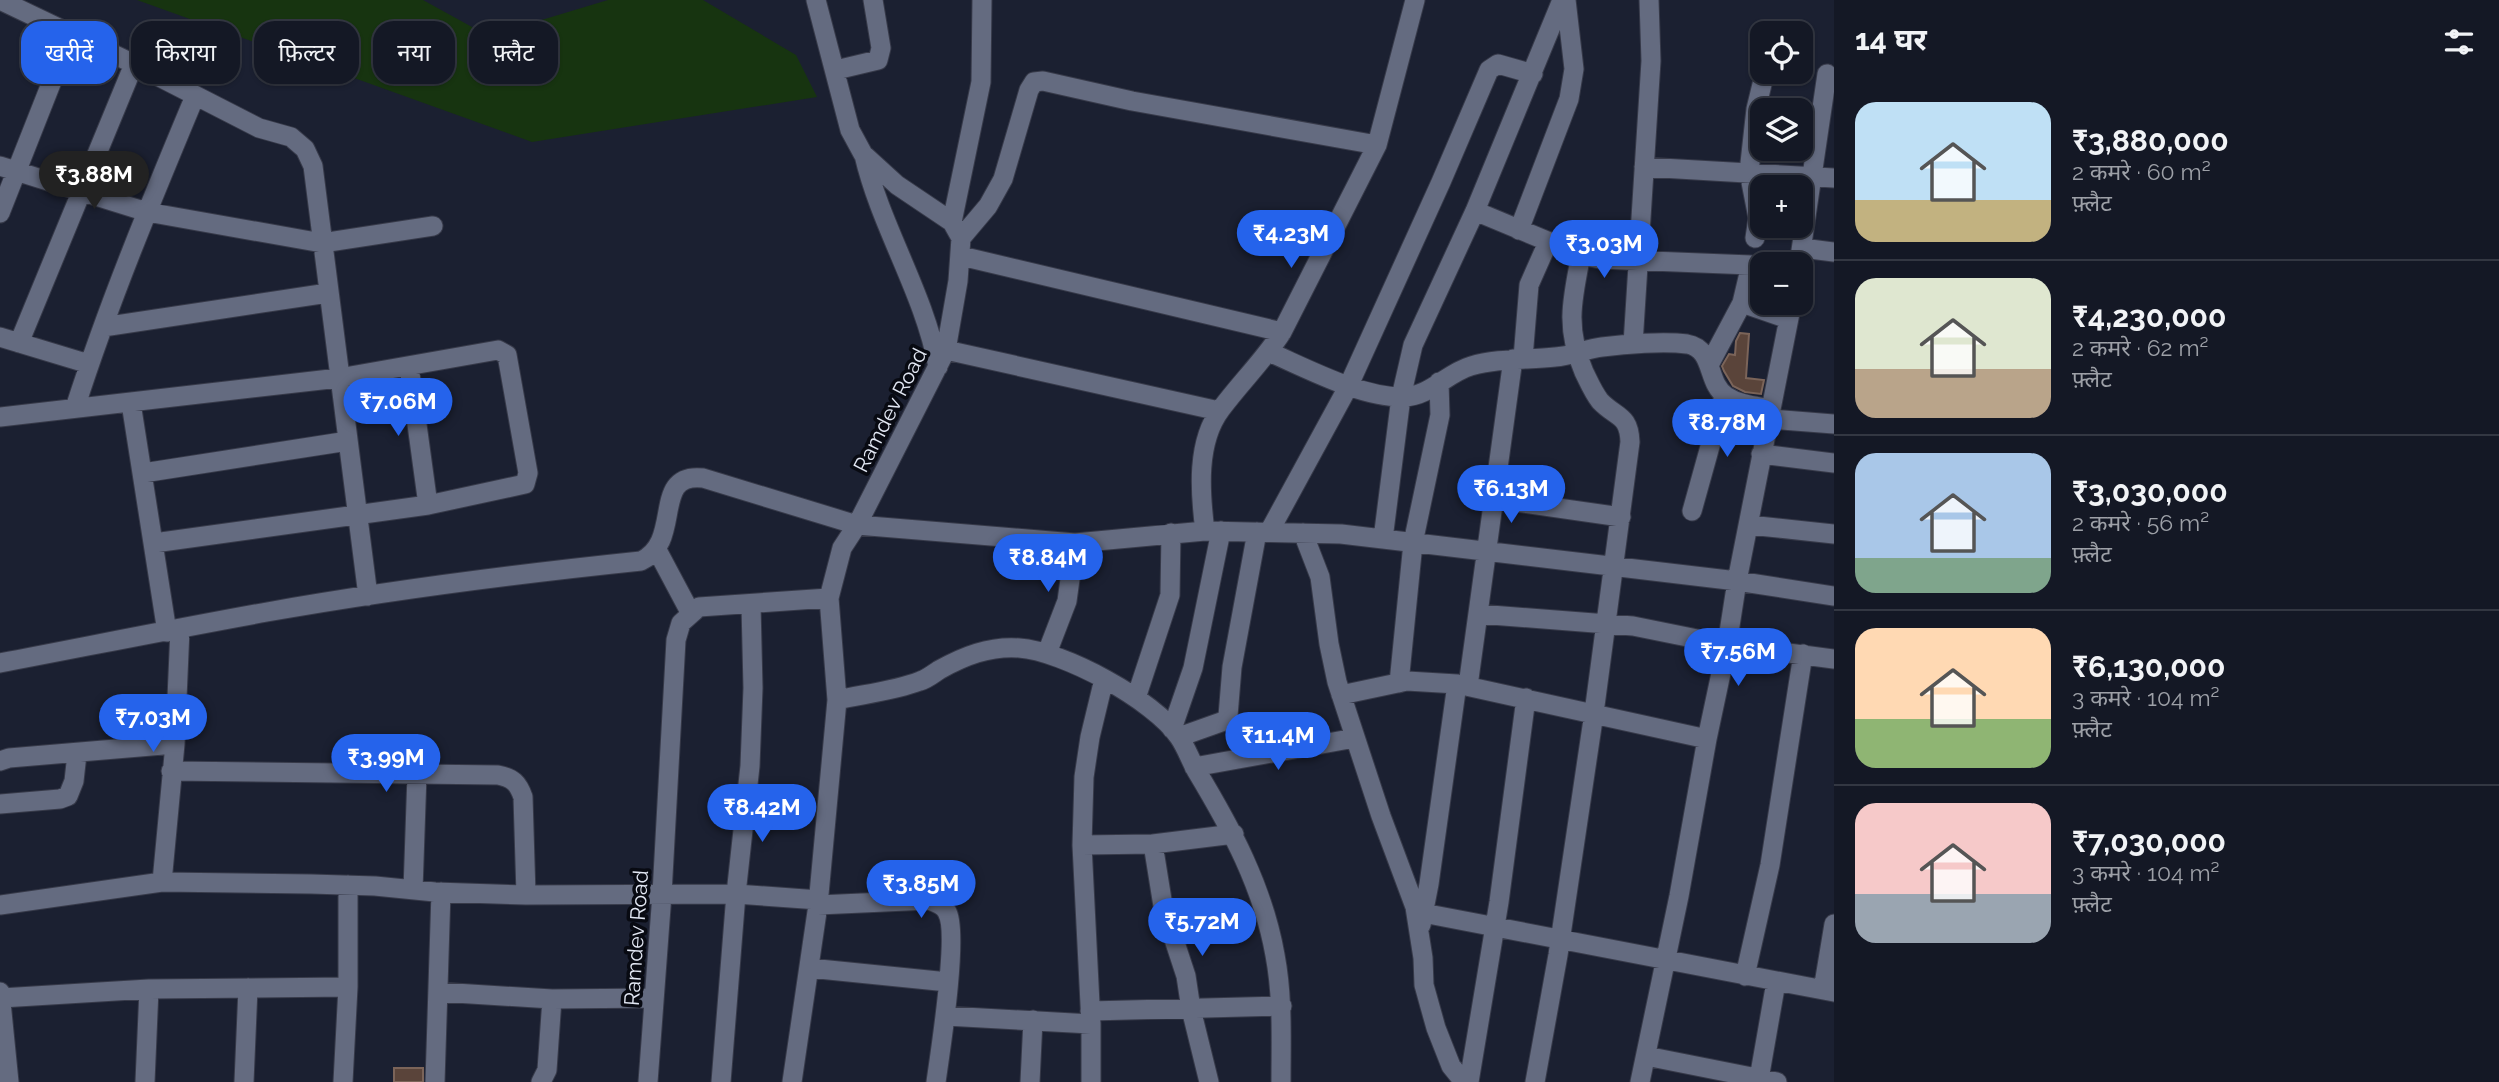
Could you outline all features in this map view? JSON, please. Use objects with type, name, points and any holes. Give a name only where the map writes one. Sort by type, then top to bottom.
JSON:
[{"type":"street","points":[[816,0],[850,130],[863,154],[872,189],[942,359],[1219,411]]},
{"type":"street","points":[[836,70],[878,60],[881,48],[873,0]]},
{"type":"street","name":"Ramdev Road","points":[[792,1082],[818,903],[837,700],[829,598],[842,548],[857,525],[942,359],[981,82],[982,0]]},
{"type":"street","points":[[1175,733],[1193,668],[1213,531],[1201,499],[1202,457],[1211,427],[1219,411],[1269,352],[1282,332],[1377,145],[1415,0]]},
{"type":"street","points":[[1383,539],[1401,397],[1409,360],[1421,325],[1475,211],[1564,0]]},
{"type":"street","points":[[1519,230],[1573,85],[1564,0]]},
{"type":"street","points":[[1633,344],[1651,61],[1650,0]]},
{"type":"street","points":[[2,9],[36,21]]},
{"type":"street","points":[[1175,733],[1224,721],[1228,716],[1232,667],[1263,532],[1348,387],[1489,70],[1498,64],[1533,74]]},
{"type":"street","points":[[19,343],[131,71]]},
{"type":"street","points":[[1812,175],[1827,74]]},
{"type":"street","points":[[958,239],[988,206],[1003,179],[1029,90],[1034,82],[1043,81],[1132,101],[1377,145]]},
{"type":"street","points":[[0,213],[8,168],[47,84]]},
{"type":"street","points":[[172,84],[259,128],[291,137],[305,149],[313,166],[368,596]]},
{"type":"street","points":[[1750,177],[1756,109],[1762,84]]},
{"type":"street","points":[[75,408],[147,212],[195,96]]},
{"type":"street","points":[[863,154],[958,239],[1282,332]]},
{"type":"street","points":[[1644,167],[1796,175]]},
{"type":"street","points":[[8,168],[147,212],[321,243],[433,226]]},
{"type":"street","points":[[1813,176],[1834,178]]},
{"type":"street","points":[[1475,211],[1581,255],[1638,262],[1751,265],[1742,303],[1709,365]]},
{"type":"street","points":[[1420,933],[1462,685],[1478,614],[1529,285],[1548,242]]},
{"type":"street","points":[[1813,255],[1834,252]]},
{"type":"street","points":[[1535,1082],[1560,939],[1594,713],[1621,517],[1630,428],[1625,420],[1601,401],[1591,387],[1576,353],[1570,320],[1581,255]]},
{"type":"street","points":[[103,327],[328,293]]},
{"type":"street","points":[[1742,303],[1750,304]]},
{"type":"street","points":[[1640,1082],[1667,959],[1789,315]]},
{"type":"street","points":[[0,337],[89,364]]},
{"type":"street","points":[[1269,352],[1348,387],[1401,397],[1429,390],[1450,374],[1467,367],[1518,358],[1557,357],[1601,347],[1686,344],[1705,354],[1718,389],[1724,396],[1770,414],[1834,424]]},
{"type":"street","points":[[0,416],[339,378],[498,350],[507,355],[528,473],[525,484],[428,505],[154,543]]},
{"type":"street","points":[[409,366],[428,505]]},
{"type":"street","points":[[1399,683],[1413,543],[1440,415],[1439,382]]},
{"type":"street","points":[[1692,511],[1724,396]]},
{"type":"street","points":[[131,403],[154,543],[174,630],[175,744],[162,882]]},
{"type":"street","points":[[144,473],[348,441]]},
{"type":"street","points":[[1761,454],[1834,463]]},
{"type":"street","points":[[0,663],[368,596],[641,561],[657,550],[662,540],[675,486],[682,479],[691,476],[857,525],[1075,543],[1213,531],[1303,533],[1383,539],[1614,566],[1834,596]]},
{"type":"street","points":[[1495,499],[1621,517]]},
{"type":"street","points":[[1749,525],[1834,534]]},
{"type":"street","points":[[1136,698],[1170,595],[1171,533]]},
{"type":"street","points":[[1303,533],[1320,577],[1329,644],[1341,695],[1381,816],[1412,898],[1420,933],[1424,985],[1436,1028],[1451,1066],[1466,1082]]},
{"type":"street","points":[[1046,653],[1068,601],[1075,543]]},
{"type":"street","points":[[657,550],[690,612],[711,605],[829,598]]},
{"type":"street","points":[[721,1082],[736,894],[750,766],[753,688],[751,604]]},
{"type":"street","name":"Ramdev Road","points":[[648,1082],[676,640],[681,623],[690,612]]},
{"type":"street","points":[[1478,614],[1605,623],[1727,645],[1834,659]]},
{"type":"street","points":[[837,700],[921,681],[981,650],[1020,648],[1046,653],[1104,678],[1136,698],[1175,733],[1234,834],[1246,860],[1275,953],[1282,1006],[1281,1082]]},
{"type":"street","points":[[1745,976],[1770,865],[1803,654]]},
{"type":"street","points":[[1091,1082],[1082,845],[1084,777],[1104,678]]},
{"type":"street","points":[[1341,695],[1419,681],[1462,685],[1707,739]]},
{"type":"street","points":[[1466,1082],[1495,925],[1526,698]]},
{"type":"street","points":[[1194,767],[1355,738]]},
{"type":"street","points":[[0,761],[9,758],[175,744]]},
{"type":"street","points":[[0,804],[68,796],[75,781],[77,754]]},
{"type":"street","points":[[171,771],[498,775],[511,778],[519,786],[523,797],[526,895]]},
{"type":"street","points":[[413,890],[417,774]]},
{"type":"street","points":[[1082,845],[1153,844],[1234,834]]},
{"type":"street","points":[[1153,844],[1163,906],[1186,976],[1191,1009],[1209,1082]]},
{"type":"street","points":[[0,905],[162,882],[348,885],[526,895],[736,894],[818,903],[929,900],[940,904],[948,913],[951,928],[946,1016],[936,1082]]},
{"type":"street","points":[[344,1082],[348,885]]},
{"type":"street","points":[[435,1082],[441,892]]},
{"type":"street","points":[[1423,913],[1828,991],[1834,924]]},
{"type":"street","points":[[809,968],[948,982]]},
{"type":"street","points":[[1646,1056],[1768,1080],[1776,982]]},
{"type":"street","points":[[1,998],[149,989],[348,987]]},
{"type":"street","points":[[244,1082],[248,988]]},
{"type":"street","points":[[145,1082],[149,989]]},
{"type":"street","points":[[0,992],[9,1082]]},
{"type":"street","points":[[439,992],[552,999],[654,998]]},
{"type":"street","points":[[541,1082],[548,1062],[552,999]]},
{"type":"street","points":[[946,1016],[1033,1020],[1191,1009],[1282,1006]]},
{"type":"street","points":[[1030,1082],[1033,1020]]},
{"type":"green space","points":[[137,0],[423,0],[469,25],[469,84],[558,84],[558,21],[538,21],[608,0],[703,0],[796,55],[817,97],[532,142],[359,80],[359,21],[254,21],[254,42],[240,37],[240,21],[195,21]]},
{"type":"building","points":[[1740,333],[1749,334],[1746,378],[1764,380],[1761,394],[1745,392],[1733,386],[1722,366],[1729,354],[1735,355],[1736,341]]},
{"type":"building","points":[[394,1068],[423,1068],[423,1082],[394,1082]]}]
